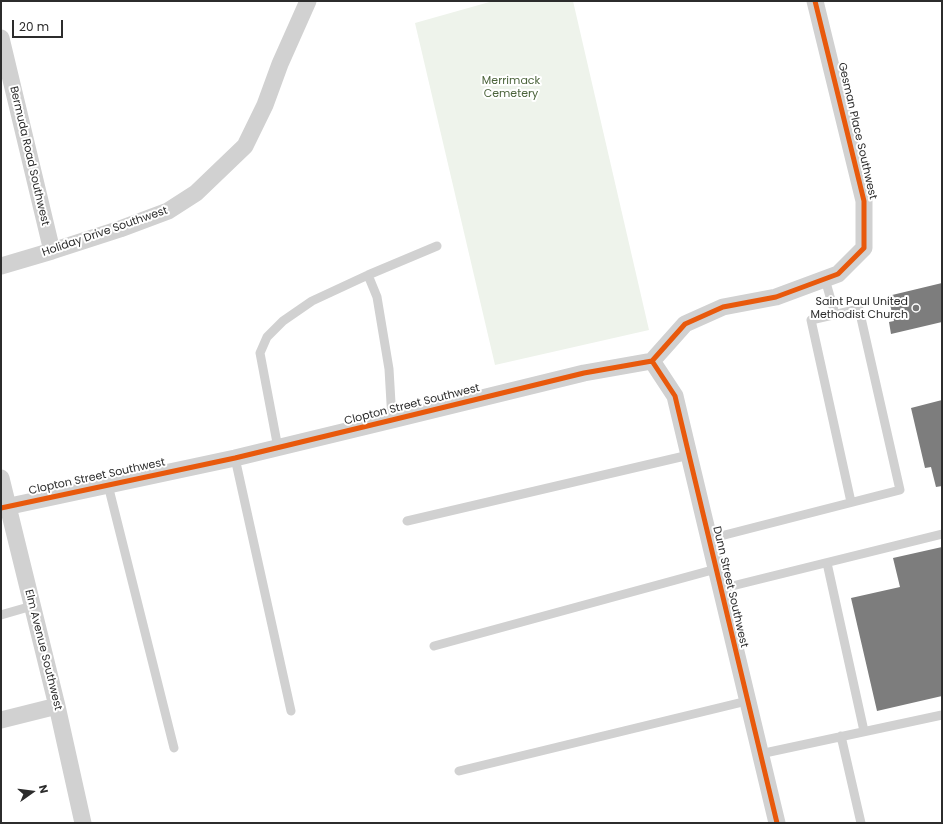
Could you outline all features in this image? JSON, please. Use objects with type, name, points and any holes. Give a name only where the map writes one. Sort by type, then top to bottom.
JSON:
[{"type":"street","name":"Holiday Drive Southwest","points":[[1,266],[120,229],[168,211],[196,193],[245,146],[265,105],[280,64],[308,1]]},
{"type":"street","name":"Gesman Place Southwest","points":[[815,1],[864,201],[864,248],[838,274],[817,282]]},
{"type":"street","name":"Bermuda Road Southwest","points":[[1,38],[52,251]]},
{"type":"street","points":[[652,361],[685,324],[723,307],[776,297],[817,282]]},
{"type":"street","name":"Clopton Street Southwest","points":[[4,508],[278,448],[584,373],[652,361]]},
{"type":"street","name":"Dunn Street Southwest","points":[[652,361],[675,396],[777,823]]},
{"type":"street","name":"Elm Avenue Southwest","points":[[1,478],[4,508],[32,606],[57,706],[83,823]]},
{"type":"street","points":[[1,720],[57,706]]},
{"type":"lane","points":[[278,448],[260,353],[267,337],[283,321],[312,301],[368,275],[437,246]]},
{"type":"lane","points":[[368,275],[377,297],[389,369],[392,420]]},
{"type":"lane","points":[[817,282],[835,314]]},
{"type":"lane","points":[[709,539],[900,490],[859,309],[811,320],[851,502]]},
{"type":"lane","points":[[407,521],[688,455]]},
{"type":"lane","points":[[235,458],[291,710]]},
{"type":"lane","points":[[108,485],[174,748]]},
{"type":"lane","points":[[720,589],[942,534]]},
{"type":"lane","points":[[827,563],[864,731]]},
{"type":"lane","points":[[434,646],[716,569]]},
{"type":"lane","points":[[1,615],[32,606]]},
{"type":"lane","points":[[459,771],[747,701]]},
{"type":"lane","points":[[760,754],[864,731],[942,716]]},
{"type":"lane","points":[[841,736],[861,823]]},
{"type":"green space","name":"Merrimack Cemetery","points":[[493,1],[573,1],[649,330],[495,365],[415,23]]},
{"type":"building","name":"Saint Paul United Methodist Church","points":[[942,283],[942,322],[891,334],[889,322],[894,321],[888,296]]},
{"type":"building","points":[[942,400],[942,486],[936,487],[931,467],[925,468],[911,408]]},
{"type":"building","points":[[942,547],[942,696],[877,711],[851,598],[900,587],[893,558]]},
{"type":"cycle path","points":[[1,508],[235,458],[584,373],[652,361],[685,324],[723,307],[776,297],[838,274],[864,248],[864,201],[815,1]]},
{"type":"cycle path","points":[[652,361],[675,396],[777,823]]},
{"type":"place","name":"Saint Paul United Methodist Church","points":[[916,308]]}]
